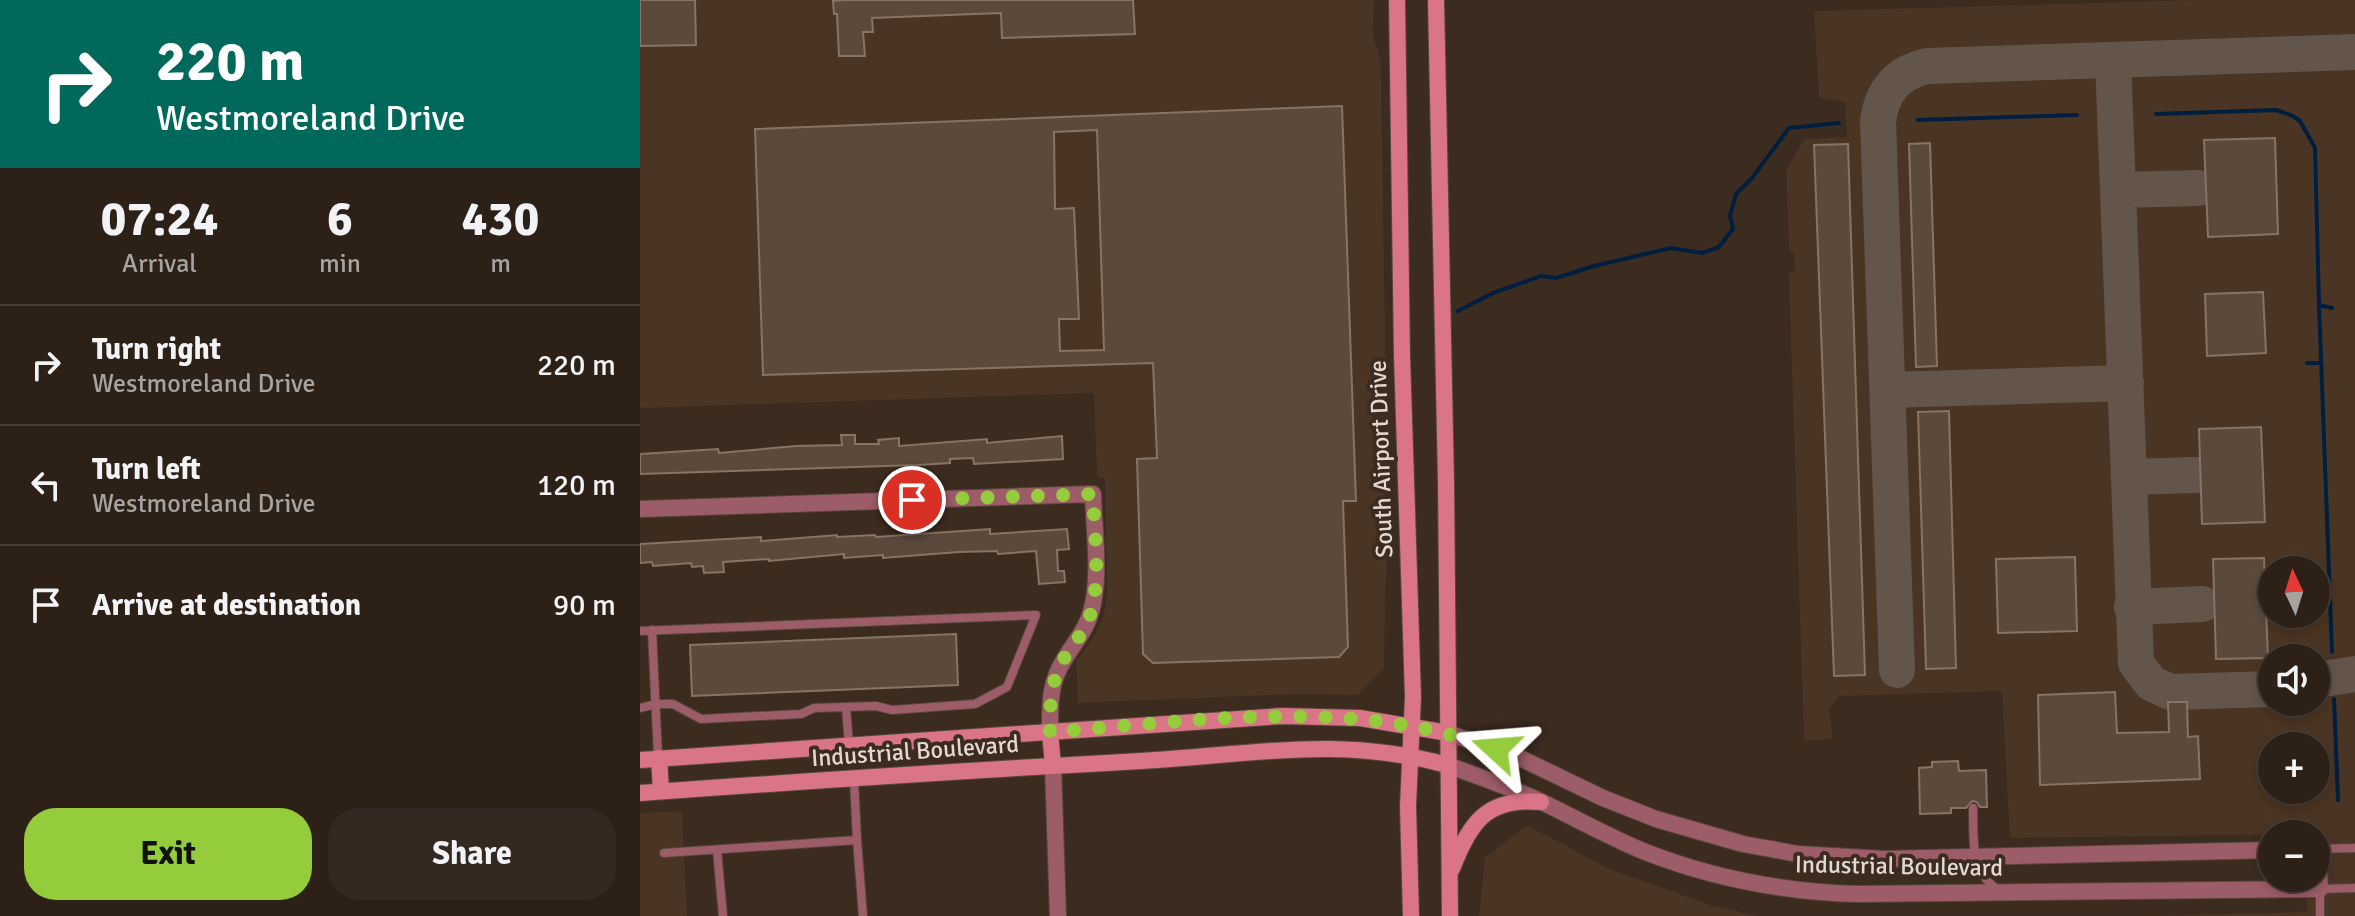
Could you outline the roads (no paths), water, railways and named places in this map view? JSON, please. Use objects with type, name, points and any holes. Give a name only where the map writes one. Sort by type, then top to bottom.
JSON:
[{"type":"main road","name":"South Airport Drive","points":[[1397,0],[1402,356],[1413,697],[1408,806],[1411,916]]},
{"type":"main road","points":[[1436,0],[1446,482],[1450,916]]},
{"type":"main road","name":"Industrial Boulevard","points":[[640,760],[1322,715],[1411,725],[1448,733]]},
{"type":"main road","points":[[1050,732],[1053,766]]},
{"type":"main road","name":"Industrial Boulevard","points":[[640,793],[1188,759],[1294,748],[1363,749],[1447,765]]},
{"type":"main road","points":[[659,758],[661,791]]},
{"type":"main road","points":[[1448,878],[1470,830],[1491,809],[1512,801],[1541,802]]},
{"type":"street","points":[[640,509],[1093,494],[1095,584],[1092,608],[1084,629],[1052,686],[1050,732]]},
{"type":"street","name":"Industrial Boulevard","points":[[1448,733],[1520,758],[1603,798],[1656,819],[1743,844],[1798,854],[1841,858],[1975,857],[2258,850]]},
{"type":"street","name":"Industrial Boulevard","points":[[1447,765],[1541,802],[1655,855],[1693,869],[1759,884],[1829,893],[2258,890]]},
{"type":"street","points":[[1053,766],[1058,916]]},
{"type":"lane","points":[[640,631],[1036,615],[1007,687],[975,704],[892,710],[876,706],[814,708],[801,714],[701,719],[673,704],[640,708]]},
{"type":"lane","points":[[652,630],[659,758]]},
{"type":"lane","points":[[846,708],[849,745]]},
{"type":"lane","points":[[854,779],[863,916]]},
{"type":"lane","points":[[1973,808],[1975,857],[1984,878],[2001,892]]},
{"type":"lane","points":[[664,853],[857,840]]},
{"type":"lane","points":[[2330,849],[2355,848]]},
{"type":"lane","points":[[717,850],[723,916]]},
{"type":"lane","points":[[2330,889],[2355,888]]},
{"type":"lane","points":[[2320,892],[2320,916]]},
{"type":"waterway","points":[[2156,114],[2276,110],[2300,121],[2315,148],[2319,305],[2332,308]]},
{"type":"waterway","points":[[1918,120],[2077,115]]},
{"type":"waterway","points":[[1458,311],[1493,293],[1541,276],[1556,278],[1671,248],[1702,253],[1719,247],[1733,229],[1730,216],[1736,194],[1752,178],[1789,128],[1839,123]]},
{"type":"waterway","points":[[2319,305],[2332,652]]},
{"type":"waterway","points":[[2307,363],[2321,363]]},
{"type":"waterway","points":[[2334,699],[2338,800]]}]
